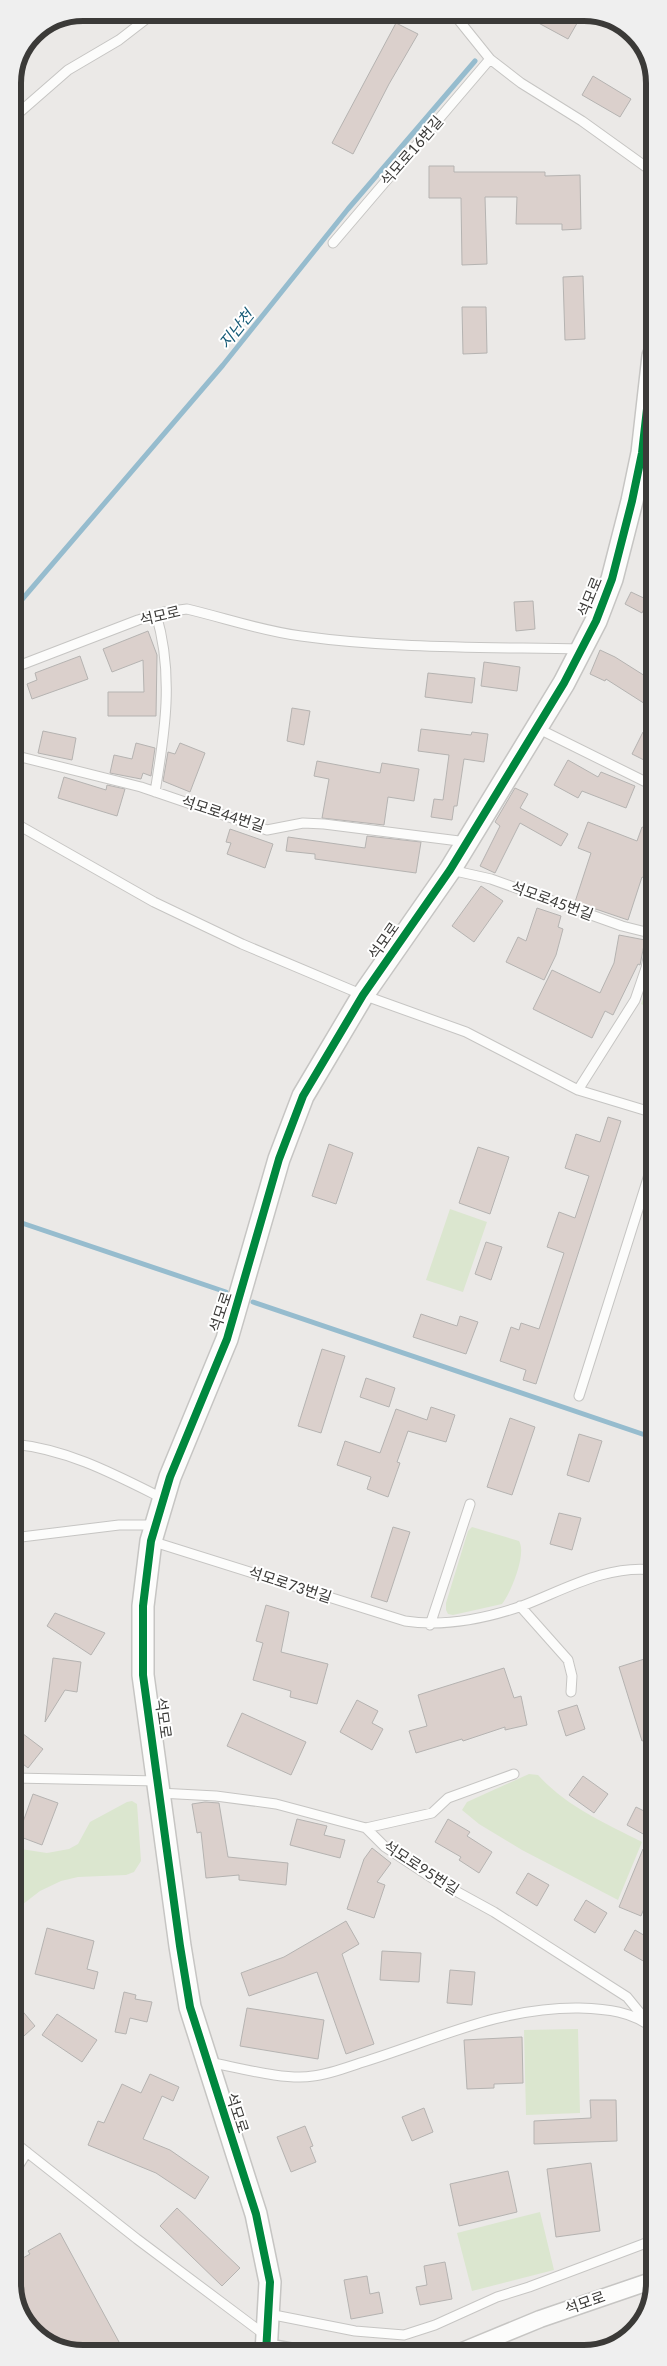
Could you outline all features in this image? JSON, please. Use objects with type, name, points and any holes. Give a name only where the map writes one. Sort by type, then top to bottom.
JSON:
[{"type":"street","name":"석모로","points":[[267,2345],[270,2282],[256,2214],[205,2062],[187,1993],[143,1674],[142,1643],[145,1572],[152,1533],[162,1498],[226,1339],[243,1288],[259,1223],[290,1126],[303,1096],[363,995],[468,842],[582,649],[596,621],[624,540],[642,453],[646,418]]},
{"type":"street","name":"석모로","points":[[477,2345],[540,2319],[646,2283]]},
{"type":"lane","points":[[21,110],[68,70],[119,40],[144,21]]},
{"type":"lane","points":[[459,21],[490,59],[521,83],[610,140],[646,167]]},
{"type":"lane","name":"석모로16번길","points":[[333,242],[490,59]]},
{"type":"lane","name":"석모로","points":[[21,665],[156,614],[176,609],[187,609],[281,633],[364,642],[453,648],[582,649]]},
{"type":"lane","points":[[155,792],[165,729],[167,677],[165,650],[156,614]]},
{"type":"lane","points":[[537,728],[646,782]]},
{"type":"lane","name":"석모로44번길","points":[[21,757],[103,776],[267,830],[302,823],[324,824],[468,842]]},
{"type":"lane","points":[[21,827],[154,902],[242,944],[363,995],[466,1032],[578,1090],[646,1111]]},
{"type":"lane","name":"석모로45번길","points":[[450,870],[492,879],[614,923],[646,932]]},
{"type":"lane","points":[[578,1090],[635,1000],[646,968]]},
{"type":"lane","points":[[579,1396],[646,1184]]},
{"type":"lane","points":[[21,1445],[56,1451],[88,1462],[162,1498]]},
{"type":"lane","points":[[430,1625],[470,1504]]},
{"type":"lane","points":[[21,1537],[119,1525],[152,1533]]},
{"type":"lane","name":"석모로73번길","points":[[152,1533],[405,1621],[430,1625],[455,1623],[520,1606],[605,1574],[622,1570],[646,1570]]},
{"type":"lane","points":[[520,1606],[568,1660],[572,1676],[572,1692]]},
{"type":"lane","points":[[366,1828],[432,1813],[448,1798],[514,1774]]},
{"type":"lane","name":"석모로95번길","points":[[21,1778],[158,1787],[276,1804],[322,1814],[366,1828],[386,1847],[432,1878],[502,1916],[627,1997],[646,2019]]},
{"type":"lane","name":"석모로95번길","points":[[205,2062],[282,2075],[312,2077],[377,2058],[479,2022],[530,2010],[554,2008],[616,2010],[633,2015],[646,2023]]},
{"type":"lane","points":[[21,2147],[266,2345]]},
{"type":"lane","points":[[21,2161],[27,2152]]},
{"type":"lane","points":[[269,2314],[355,2331],[404,2334],[435,2325],[497,2297],[529,2287],[646,2243]]},
{"type":"green space","points":[[646,991],[646,1006],[641,1004]]},
{"type":"green space","points":[[450,1209],[487,1222],[463,1292],[426,1280]]},
{"type":"green space","points":[[472,1527],[519,1541],[521,1547],[520,1563],[510,1591],[502,1604],[453,1615],[448,1614],[446,1603],[468,1531]]},
{"type":"green space","points":[[529,1774],[538,1775],[574,1805],[600,1821],[642,1842],[618,1900],[522,1850],[479,1824],[462,1810],[467,1802]]},
{"type":"green space","points":[[132,1801],[137,1804],[141,1861],[134,1872],[126,1875],[78,1877],[61,1881],[40,1891],[21,1906],[21,1849],[47,1853],[69,1849],[78,1844],[90,1822]]},
{"type":"green space","points":[[578,2029],[580,2113],[526,2115],[524,2030]]},
{"type":"green space","points":[[540,2212],[554,2270],[472,2291],[457,2233]]},
{"type":"building","points":[[535,21],[578,21],[568,39]]},
{"type":"building","points":[[396,23],[418,34],[389,84],[353,154],[332,143]]},
{"type":"building","points":[[593,76],[631,99],[620,117],[582,95]]},
{"type":"building","points":[[429,166],[454,166],[454,172],[545,172],[545,176],[580,175],[581,229],[562,230],[562,224],[516,224],[517,197],[485,197],[487,264],[462,265],[461,198],[429,198]]},
{"type":"building","points":[[583,276],[585,339],[565,340],[563,277]]},
{"type":"building","points":[[462,307],[486,307],[487,353],[463,354]]},
{"type":"building","points":[[631,592],[646,599],[642,613],[625,604]]},
{"type":"building","points":[[533,601],[535,629],[516,631],[514,602]]},
{"type":"building","points":[[148,631],[157,655],[156,716],[108,716],[108,692],[144,692],[143,660],[112,672],[103,649]]},
{"type":"building","points":[[600,650],[615,657],[646,677],[646,705],[606,679],[605,681],[590,674]]},
{"type":"building","points":[[80,656],[88,679],[32,699],[27,684],[37,680],[35,673]]},
{"type":"building","points":[[484,662],[520,667],[517,691],[481,686]]},
{"type":"building","points":[[428,673],[475,678],[472,703],[425,697]]},
{"type":"building","points":[[292,708],[310,711],[304,745],[287,741]]},
{"type":"building","points":[[421,729],[471,735],[472,732],[488,734],[484,762],[464,759],[457,806],[454,806],[452,820],[431,817],[434,799],[443,800],[449,755],[418,751]]},
{"type":"building","points":[[43,731],[76,738],[72,760],[38,753]]},
{"type":"building","points":[[643,732],[646,734],[646,761],[632,754]]},
{"type":"building","points":[[136,743],[155,748],[151,776],[143,773],[141,779],[110,773],[114,755],[132,759]]},
{"type":"building","points":[[180,743],[205,753],[190,792],[163,781],[168,752],[175,754]]},
{"type":"building","points":[[568,760],[598,777],[601,772],[635,786],[626,808],[582,791],[578,798],[554,785]]},
{"type":"building","points":[[317,761],[380,773],[382,763],[419,769],[414,801],[388,797],[384,825],[322,818],[329,779],[314,776]]},
{"type":"building","points":[[64,777],[106,790],[107,785],[125,789],[117,816],[58,798]]},
{"type":"building","points":[[515,788],[528,794],[520,808],[568,834],[561,846],[520,823],[495,873],[480,866],[500,826],[495,822]]},
{"type":"building","points":[[588,822],[637,841],[642,827],[646,828],[646,879],[642,877],[628,920],[575,902],[591,853],[578,848]]},
{"type":"building","points":[[230,829],[273,844],[265,868],[227,854],[231,843],[226,842]]},
{"type":"building","points":[[367,836],[421,842],[416,873],[315,859],[315,854],[286,851],[288,837],[365,848]]},
{"type":"building","points":[[481,886],[503,901],[474,942],[452,926]]},
{"type":"building","points":[[537,908],[561,916],[558,927],[563,929],[556,955],[544,980],[506,962],[518,937],[526,941]]},
{"type":"building","points":[[619,935],[645,940],[640,965],[638,964],[613,1015],[605,1011],[592,1038],[533,1009],[552,970],[600,993],[614,963]]},
{"type":"building","points":[[608,1117],[621,1121],[536,1384],[523,1380],[526,1370],[500,1361],[511,1327],[519,1330],[521,1323],[539,1329],[564,1253],[547,1247],[559,1212],[575,1218],[589,1176],[565,1168],[576,1134],[600,1142]]},
{"type":"building","points":[[329,1144],[353,1153],[336,1204],[312,1196]]},
{"type":"building","points":[[478,1147],[509,1157],[490,1214],[459,1203]]},
{"type":"building","points":[[486,1242],[502,1247],[491,1280],[475,1274]]},
{"type":"building","points":[[421,1314],[457,1326],[460,1316],[478,1322],[466,1354],[413,1337]]},
{"type":"building","points":[[322,1349],[345,1356],[321,1433],[298,1426]]},
{"type":"building","points":[[366,1378],[395,1388],[389,1407],[360,1397]]},
{"type":"building","points":[[431,1407],[455,1415],[446,1442],[408,1431],[397,1462],[400,1463],[388,1497],[367,1489],[371,1477],[337,1465],[345,1441],[380,1453],[396,1409],[427,1420]]},
{"type":"building","points":[[510,1418],[535,1427],[512,1495],[487,1487]]},
{"type":"building","points":[[579,1434],[602,1441],[589,1482],[567,1475]]},
{"type":"building","points":[[559,1513],[581,1518],[572,1550],[550,1544]]},
{"type":"building","points":[[393,1527],[410,1532],[387,1602],[371,1597]]},
{"type":"building","points":[[266,1605],[289,1612],[281,1652],[328,1664],[317,1704],[290,1697],[291,1691],[253,1680],[263,1643],[256,1641]]},
{"type":"building","points":[[55,1613],[105,1633],[91,1655],[47,1626]]},
{"type":"building","points":[[53,1658],[81,1662],[77,1692],[65,1690],[45,1722]]},
{"type":"building","points":[[646,1659],[646,1740],[642,1741],[619,1667]]},
{"type":"building","points":[[504,1668],[514,1698],[521,1696],[527,1725],[505,1730],[505,1727],[463,1741],[462,1739],[416,1753],[409,1731],[427,1726],[418,1695]]},
{"type":"building","points":[[357,1700],[378,1711],[372,1723],[383,1729],[372,1750],[340,1732]]},
{"type":"building","points":[[577,1705],[585,1729],[566,1736],[558,1711]]},
{"type":"building","points":[[242,1713],[306,1742],[291,1775],[227,1746]]},
{"type":"building","points":[[21,1732],[43,1749],[28,1768],[21,1762]]},
{"type":"building","points":[[583,1776],[608,1794],[594,1813],[569,1795]]},
{"type":"building","points":[[33,1794],[58,1803],[42,1845],[21,1837],[21,1828]]},
{"type":"building","points":[[205,1802],[219,1803],[228,1857],[288,1863],[286,1885],[239,1880],[239,1875],[206,1878],[201,1832],[197,1833],[192,1804]]},
{"type":"building","points":[[636,1807],[646,1812],[646,1836],[627,1825]]},
{"type":"building","points":[[297,1819],[327,1826],[324,1835],[345,1840],[340,1858],[290,1845]]},
{"type":"building","points":[[448,1819],[470,1832],[467,1836],[492,1852],[479,1873],[459,1860],[461,1857],[435,1842]]},
{"type":"building","points":[[372,1848],[391,1863],[377,1882],[385,1885],[374,1918],[347,1909],[364,1859]]},
{"type":"building","points":[[643,1849],[646,1850],[646,1903],[641,1916],[619,1907]]},
{"type":"building","points":[[528,1873],[549,1885],[537,1906],[516,1893]]},
{"type":"building","points":[[586,1900],[607,1913],[595,1933],[574,1920]]},
{"type":"building","points":[[346,1921],[359,1944],[342,1954],[374,2044],[346,2054],[317,1972],[249,1996],[241,1973],[284,1957]]},
{"type":"building","points":[[47,1928],[94,1941],[87,1969],[98,1972],[94,1989],[35,1974]]},
{"type":"building","points":[[635,1930],[646,1936],[645,1962],[624,1950]]},
{"type":"building","points":[[382,1951],[421,1953],[419,1982],[380,1980]]},
{"type":"building","points":[[450,1970],[475,1972],[472,2005],[447,2003]]},
{"type":"building","points":[[124,1992],[136,1995],[135,1999],[152,2002],[147,2022],[130,2018],[126,2034],[115,2032]]},
{"type":"building","points":[[247,2008],[324,2020],[318,2059],[240,2046]]},
{"type":"building","points":[[21,2009],[35,2026],[21,2039]]},
{"type":"building","points":[[57,2014],[97,2040],[82,2062],[42,2035]]},
{"type":"building","points":[[522,2037],[523,2083],[494,2084],[494,2088],[467,2089],[464,2040]]},
{"type":"building","points":[[150,2074],[179,2087],[173,2101],[162,2096],[143,2139],[170,2150],[209,2177],[195,2199],[156,2173],[88,2145],[98,2121],[104,2123],[122,2084],[141,2093]]},
{"type":"building","points":[[590,2100],[616,2100],[617,2141],[534,2144],[534,2121],[591,2118]]},
{"type":"building","points":[[424,2108],[433,2132],[412,2141],[402,2117]]},
{"type":"building","points":[[305,2126],[313,2146],[310,2147],[316,2162],[291,2172],[277,2137]]},
{"type":"building","points":[[591,2163],[600,2231],[556,2237],[547,2169]]},
{"type":"building","points":[[508,2171],[517,2212],[459,2226],[450,2184]]},
{"type":"building","points":[[177,2208],[240,2268],[222,2286],[160,2226]]},
{"type":"building","points":[[60,2233],[121,2345],[72,2344],[49,2334],[37,2323],[30,2314],[22,2294],[21,2259],[30,2254],[28,2251]]},
{"type":"building","points":[[445,2262],[452,2299],[420,2305],[416,2287],[427,2285],[424,2266]]},
{"type":"building","points":[[367,2276],[370,2294],[379,2292],[383,2313],[351,2319],[344,2280]]},
{"type":"waterway","name":"지난천","points":[[21,601],[223,365],[348,209],[475,61]]},
{"type":"waterway","points":[[21,1223],[226,1292]]},
{"type":"waterway","points":[[253,1302],[646,1435]]},
{"type":"cycle path","points":[[266,2345],[270,2282],[256,2214],[190,2007],[180,1946],[143,1675],[143,1606],[151,1541],[170,1477],[227,1339],[279,1159],[303,1096],[363,995],[450,870],[564,683],[596,621],[612,579],[632,501],[642,453],[646,418]]}]
